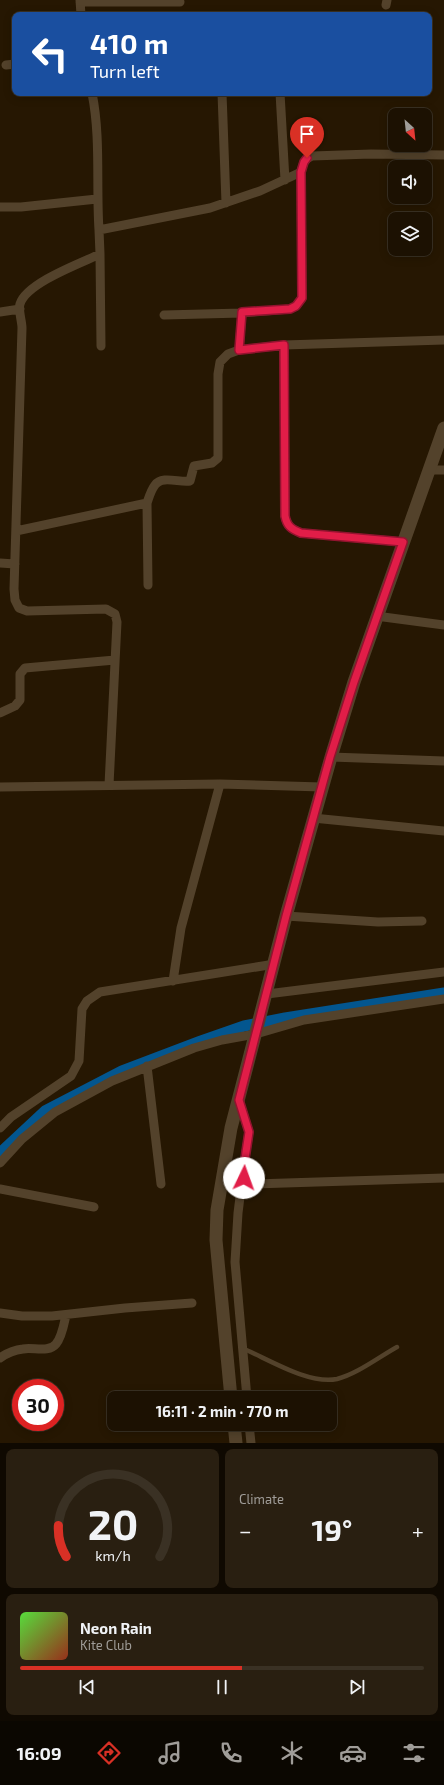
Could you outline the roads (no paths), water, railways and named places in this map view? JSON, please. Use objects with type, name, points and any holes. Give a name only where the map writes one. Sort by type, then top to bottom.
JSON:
[{"type":"main road","points":[[231,1391],[216,1240],[217,1210],[231,1128],[264,1007],[286,916],[330,757],[376,616],[444,428]]},
{"type":"main road","points":[[235,1431],[236,1443]]},
{"type":"street","points":[[81,12],[80,1],[180,2]]},
{"type":"street","points":[[92,96],[97,127],[97,199],[100,254],[101,346]]},
{"type":"street","points":[[222,96],[226,203]]},
{"type":"street","points":[[280,96],[285,180]]},
{"type":"street","points":[[164,315],[290,309],[300,302],[302,298],[301,172],[307,158],[312,156],[371,154],[444,155]]},
{"type":"street","points":[[99,230],[210,208],[260,191],[301,172]]},
{"type":"street","points":[[0,207],[97,199]]},
{"type":"street","points":[[100,254],[42,282],[21,302],[20,309],[22,328],[15,600],[19,608],[28,611],[106,609],[115,614],[117,622],[109,785]]},
{"type":"street","points":[[0,312],[20,309]]},
{"type":"street","points":[[239,350],[242,312]]},
{"type":"street","points":[[148,585],[147,503],[154,485],[158,482],[162,480],[190,481],[194,466],[212,463],[218,458],[218,374],[220,362],[228,354],[239,350],[284,345],[444,340]]},
{"type":"street","points":[[284,345],[285,516],[287,525],[293,530],[301,533],[403,542]]},
{"type":"street","points":[[429,470],[444,470]]},
{"type":"street","points":[[16,531],[147,503]]},
{"type":"street","points":[[0,563],[15,564]]},
{"type":"street","points":[[376,616],[444,625]]},
{"type":"street","points":[[0,713],[14,706],[20,700],[20,674],[25,668],[115,660]]},
{"type":"street","points":[[330,757],[444,761]]},
{"type":"street","points":[[173,981],[185,914],[220,784]]},
{"type":"street","points":[[0,787],[220,784],[322,787]]},
{"type":"street","points":[[314,818],[444,831]]},
{"type":"street","points":[[286,916],[378,922],[422,921]]},
{"type":"street","points":[[0,1128],[11,1117],[71,1076],[79,1061],[82,1009],[92,996],[100,992],[275,964]]},
{"type":"street","points":[[267,994],[444,972]]},
{"type":"street","points":[[0,1163],[22,1139],[55,1112],[112,1081],[208,1043],[304,1020],[444,999]]},
{"type":"street","points":[[147,1066],[161,1184]]},
{"type":"street","points":[[239,1100],[249,1132],[238,1213],[235,1262],[246,1391]]},
{"type":"street","points":[[243,1172],[244,1178],[247,1182],[253,1184],[444,1178]]},
{"type":"street","points":[[0,1189],[94,1207]]},
{"type":"street","points":[[0,1313],[34,1316],[66,1315],[125,1308],[192,1303]]},
{"type":"street","points":[[0,1358],[24,1348],[50,1348],[56,1345],[66,1315]]},
{"type":"street","points":[[250,1431],[251,1443]]},
{"type":"lane","points":[[242,1348],[304,1376],[320,1380],[337,1379],[351,1373],[397,1347]]},
{"type":"waterway","points":[[0,1153],[45,1111],[122,1071],[201,1041],[244,1026],[285,1018],[444,993]]}]
